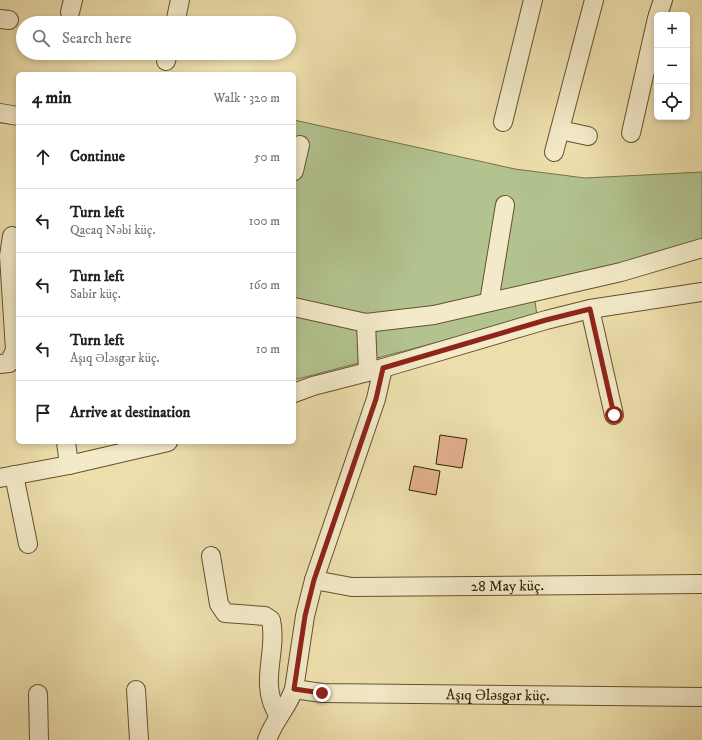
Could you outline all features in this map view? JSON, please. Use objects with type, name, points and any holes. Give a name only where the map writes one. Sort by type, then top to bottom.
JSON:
[{"type":"street","points":[[177,16],[180,0]]},
{"type":"street","points":[[503,122],[533,0]]},
{"type":"street","points":[[554,152],[594,0]]},
{"type":"street","points":[[659,12],[663,0]]},
{"type":"street","points":[[631,133],[654,31]]},
{"type":"street","points":[[0,113],[16,116]]},
{"type":"street","points":[[560,130],[588,136]]},
{"type":"street","points":[[296,162],[300,145]]},
{"type":"street","points":[[489,302],[505,205]]},
{"type":"street","points":[[0,364],[9,363],[15,350],[9,256],[10,235]]},
{"type":"street","points":[[296,307],[366,323],[434,315],[621,272],[702,248]]},
{"type":"street","points":[[296,392],[313,386],[375,370],[546,320],[590,309],[702,292]]},
{"type":"street","points":[[590,309],[614,415]]},
{"type":"street","points":[[268,740],[278,715],[290,699],[294,689],[305,616],[314,580],[376,399],[375,370],[366,323]]},
{"type":"street","points":[[66,444],[69,465]]},
{"type":"street","points":[[28,544],[7,477],[69,465],[159,444]]},
{"type":"street","points":[[211,556],[219,604],[226,613],[265,616],[271,620],[273,630],[268,674],[272,704],[278,715]]},
{"type":"street","name":"28 May küç.","points":[[314,580],[352,587],[702,584]]},
{"type":"street","name":"Aşıq Ələsgər küç.","points":[[294,689],[322,693],[702,697]]},
{"type":"street","points":[[136,690],[139,740]]},
{"type":"street","points":[[38,694],[39,740]]},
{"type":"green space","points":[[296,120],[515,169],[585,178],[702,172],[702,257],[535,301],[537,316],[296,379]]},
{"type":"building","points":[[440,435],[467,439],[462,468],[436,464]]},
{"type":"building","points":[[414,466],[440,471],[436,495],[409,490]]},
{"type":"route","points":[[322,693],[306,692],[294,689],[305,616],[314,580],[376,399],[383,368],[546,320],[590,309],[614,415]]}]
